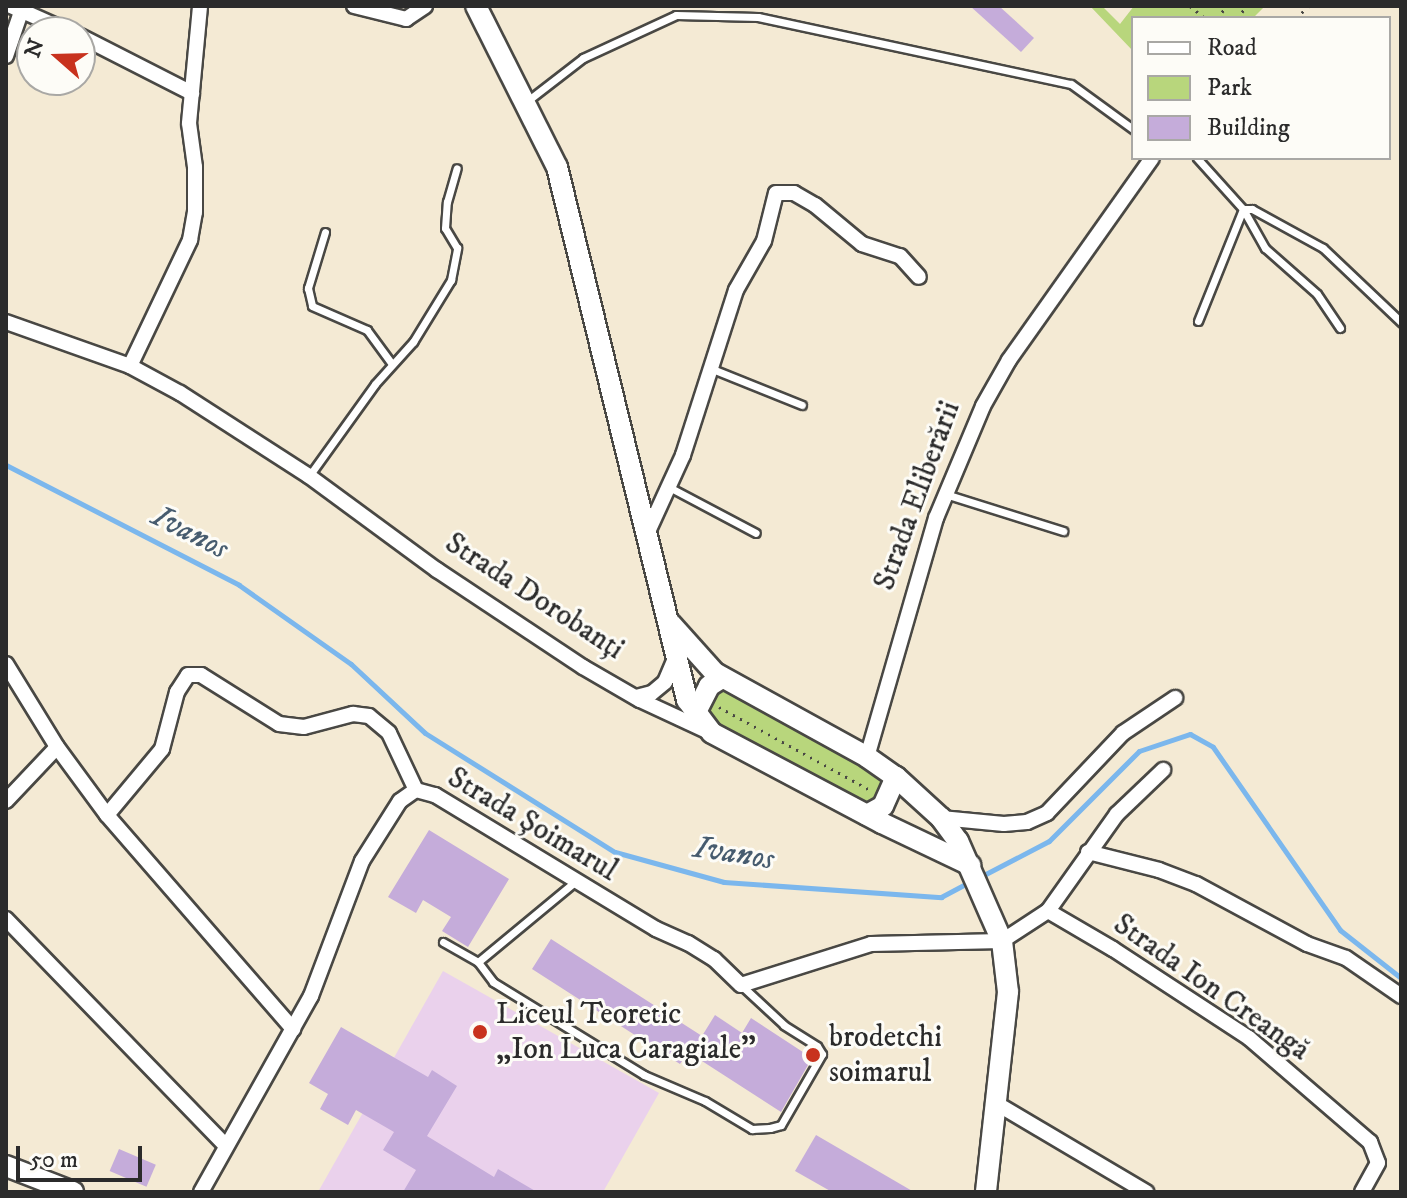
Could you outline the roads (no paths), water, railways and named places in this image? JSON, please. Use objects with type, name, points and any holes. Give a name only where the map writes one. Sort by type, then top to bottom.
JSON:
[{"type":"street","points":[[130,366],[190,240],[195,212],[195,167],[189,123],[200,6]]},
{"type":"street","points":[[354,6],[406,19],[425,6]]},
{"type":"street","points":[[476,6],[526,102],[560,180],[687,700],[703,707]]},
{"type":"street","points":[[6,56],[19,7],[37,16]]},
{"type":"street","points":[[96,44],[192,93]]},
{"type":"street","name":"Strada Eliberării","points":[[867,757],[902,627],[945,494],[983,406],[1009,360],[1151,160]]},
{"type":"street","points":[[646,536],[683,455],[736,290],[764,241],[776,193],[794,193],[815,205],[862,244],[900,256],[919,277]]},
{"type":"street","name":"Strada Dorobanți","points":[[6,322],[130,366],[180,393],[309,476],[488,605],[636,697],[970,865]]},
{"type":"street","points":[[668,621],[696,655],[722,678],[867,757],[896,777],[941,818],[970,865],[991,908],[1002,941],[1008,992],[986,1192]]},
{"type":"street","points":[[636,697],[652,693],[665,682],[676,655]]},
{"type":"street","points":[[6,664],[57,747],[107,815],[293,1029]]},
{"type":"street","points":[[107,815],[162,749],[177,692],[188,675],[201,675],[279,724],[304,727],[353,714],[369,716],[389,733],[416,790]]},
{"type":"street","points":[[712,733],[703,707],[709,686],[722,678]]},
{"type":"street","points":[[941,818],[1004,824],[1027,822],[1047,813],[1123,733],[1175,698]]},
{"type":"street","points":[[6,801],[57,747]]},
{"type":"street","points":[[741,985],[871,944],[1002,941],[1048,911],[1117,814],[1163,770]]},
{"type":"street","points":[[867,815],[883,806],[896,777]]},
{"type":"street","name":"Strada Șoimarul","points":[[201,1192],[311,996],[362,861],[400,801],[416,790],[435,795],[576,881],[701,951],[741,985]]},
{"type":"street","points":[[1088,852],[1159,870],[1196,884],[1307,944],[1346,958],[1401,996]]},
{"type":"street","name":"Strada Ion Creangă","points":[[1048,911],[1113,949],[1249,1038],[1370,1142],[1378,1163],[1370,1183],[1362,1192]]},
{"type":"street","points":[[6,919],[226,1146]]},
{"type":"street","points":[[994,1102],[1146,1192]]},
{"type":"street","points":[[6,1166],[73,1192]]},
{"type":"lane","points":[[526,102],[583,58],[676,15],[758,17],[1071,84],[1091,95],[1131,127]]},
{"type":"lane","points":[[1199,160],[1243,209],[1265,248],[1317,294],[1340,328]]},
{"type":"lane","points":[[309,476],[392,364],[413,342],[451,280],[457,248],[445,228],[447,202],[457,168]]},
{"type":"lane","points":[[1198,321],[1243,209]]},
{"type":"lane","points":[[1243,209],[1252,209],[1323,248],[1401,322]]},
{"type":"lane","points":[[325,232],[308,288],[312,306],[367,330],[392,364]]},
{"type":"lane","points":[[710,368],[802,405]]},
{"type":"lane","points":[[669,487],[756,533]]},
{"type":"lane","points":[[945,494],[1063,531]]},
{"type":"lane","points":[[478,962],[576,881]]},
{"type":"lane","points":[[443,942],[478,962],[493,982],[644,1075],[705,1101],[752,1129],[770,1128],[781,1125],[822,1054],[817,1046],[784,1025],[741,985]]},
{"type":"waterway","name":"Ivanos","points":[[6,465],[239,585],[351,664],[425,733],[615,852],[724,882],[941,897],[969,882]]},
{"type":"waterway","name":"Ivanos","points":[[978,878],[1049,841],[1139,751],[1190,734],[1213,747],[1340,930],[1401,978]]},
{"type":"place","name":"Liceul Teoretic „Ion Luca Caragiale”","points":[[480,1032]]},
{"type":"place","name":"brodetchi soimarul","points":[[813,1055]]}]
